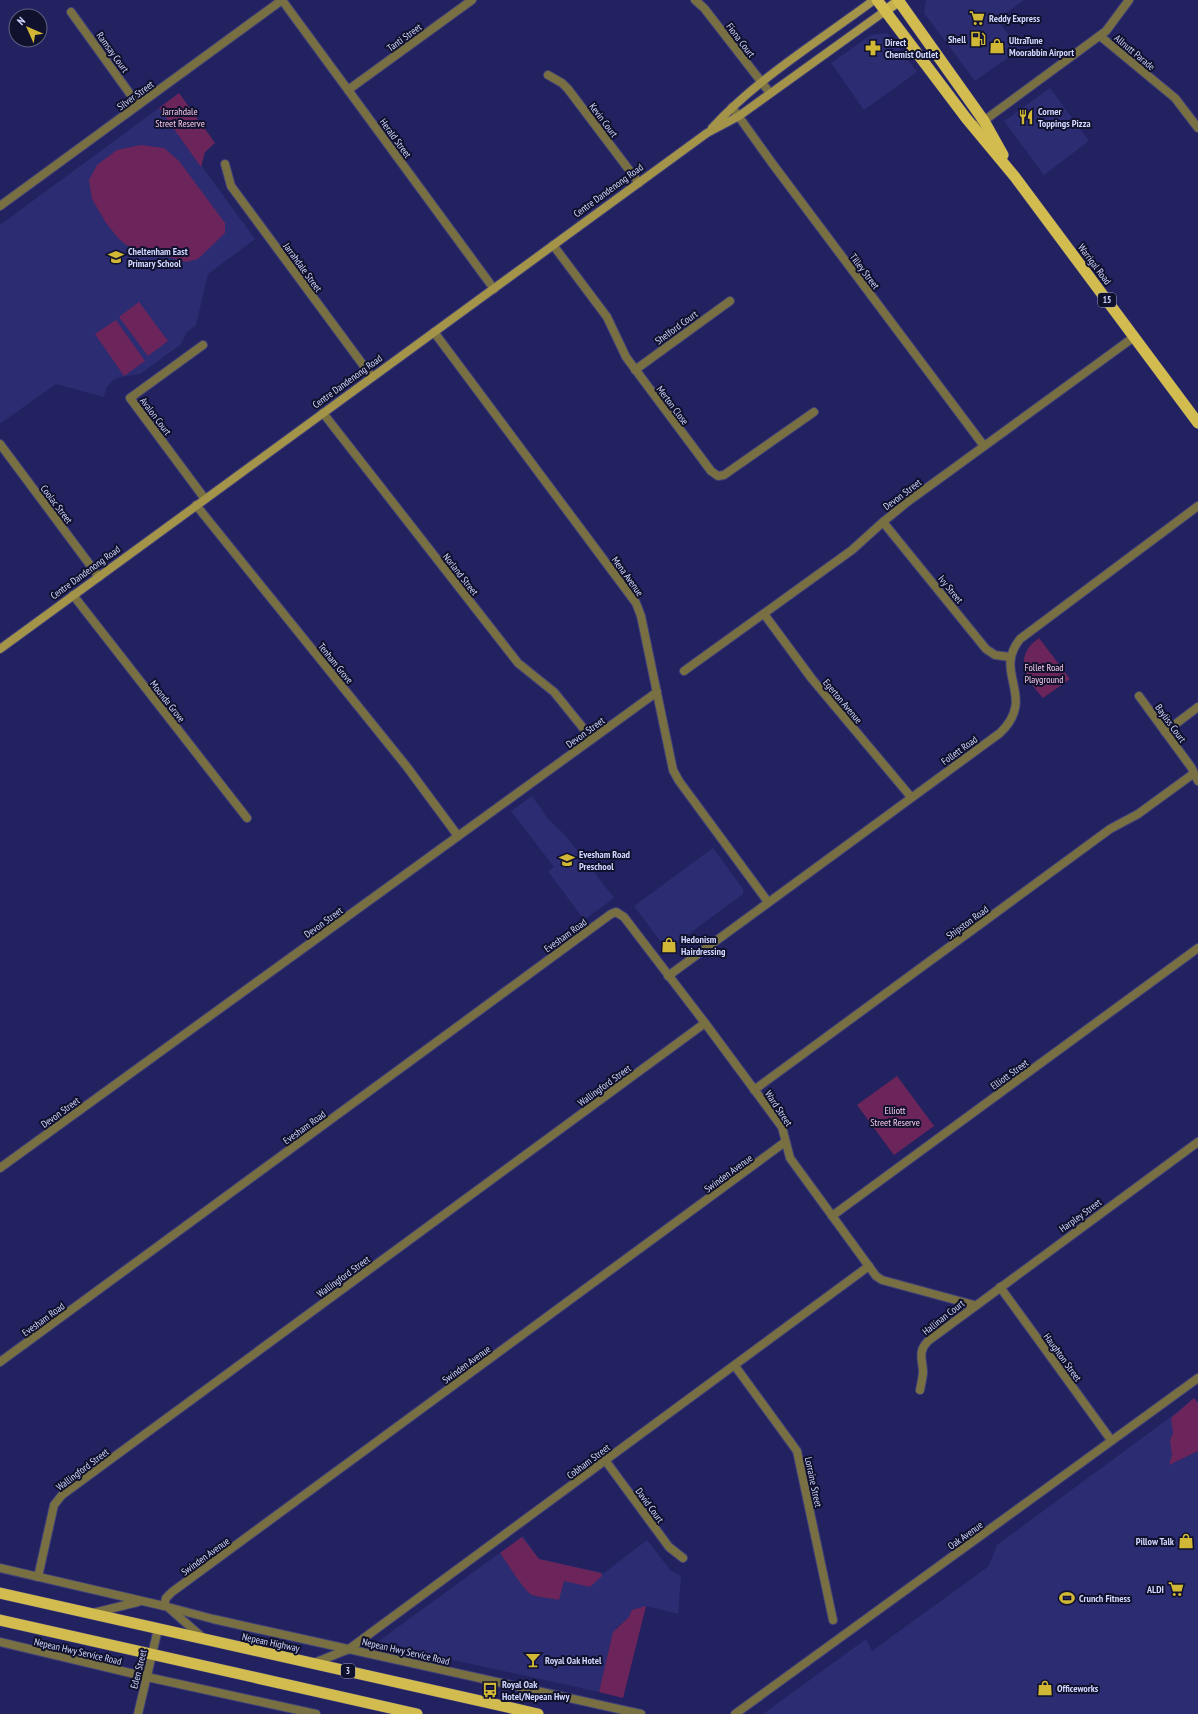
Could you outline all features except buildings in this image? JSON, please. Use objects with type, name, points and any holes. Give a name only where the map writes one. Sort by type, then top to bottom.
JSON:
[{"type":"highway","name":"Warrigal Road","points":[[876,0],[974,128],[1015,177],[1198,423]]},
{"type":"highway","name":"Warrigal Road","points":[[899,0],[984,121],[1015,177]]},
{"type":"highway","name":"Nepean Highway","points":[[0,1593],[538,1714]]},
{"type":"highway","points":[[0,1620],[417,1714]]},
{"type":"main road","name":"Centre Dandenong Road","points":[[707,133],[732,107],[761,82],[876,0]]},
{"type":"main road","name":"Centre Dandenong Road","points":[[0,649],[707,133],[739,116],[899,0]]},
{"type":"street","name":"Herald Street","points":[[282,0],[494,289]]},
{"type":"street","name":"Silver Street","points":[[0,206],[282,0]]},
{"type":"street","name":"Tanti Street","points":[[348,90],[472,0]]},
{"type":"street","name":"Fiona Court","points":[[695,0],[704,8],[770,93]]},
{"type":"street","points":[[1100,36],[1112,25],[1129,0]]},
{"type":"street","name":"Ramsay Court","points":[[71,12],[138,104]]},
{"type":"street","name":"Allnutt Parade","points":[[974,128],[1100,36],[1175,98],[1198,126]]},
{"type":"street","name":"Kevin Court","points":[[548,75],[562,83],[568,89],[639,183]]},
{"type":"street","name":"Tilley Street","points":[[732,107],[772,163],[984,446]]},
{"type":"street","name":"Jarrahdale Street","points":[[225,164],[231,186],[372,377]]},
{"type":"street","name":"Merton Close","points":[[553,245],[607,318],[626,357],[635,370],[711,471],[718,476],[724,475],[814,412]]},
{"type":"street","name":"Shelford Court","points":[[635,370],[730,301]]},
{"type":"street","name":"Mena Avenue","points":[[434,332],[636,603],[642,616],[673,770],[679,781],[768,902]]},
{"type":"street","name":"Devon Street","points":[[684,671],[852,550],[883,522],[984,446],[1134,337]]},
{"type":"street","name":"Avalon Court","points":[[203,345],[130,398],[205,499]]},
{"type":"street","name":"Norland Street","points":[[324,413],[518,663],[557,694],[592,739]]},
{"type":"street","name":"Coolac Street","points":[[0,444],[99,577]]},
{"type":"street","name":"Tenham Grove","points":[[196,505],[407,767],[458,836]]},
{"type":"street","points":[[1010,658],[1016,644],[1027,632],[1198,506]]},
{"type":"street","name":"Ivy Street","points":[[883,522],[986,648],[995,655],[1010,658]]},
{"type":"street","name":"Moonda Grove","points":[[73,595],[247,818]]},
{"type":"street","name":"Egerton Avenue","points":[[764,614],[812,679],[911,797]]},
{"type":"street","name":"Follett Road","points":[[668,976],[1000,733],[1010,721],[1016,706],[1016,691],[1010,667],[1010,658]]},
{"type":"street","name":"Devon Street","points":[[0,1168],[657,692]]},
{"type":"street","name":"Bayliss Court","points":[[1139,696],[1191,767],[1198,782]]},
{"type":"street","points":[[1165,732],[1198,707]]},
{"type":"street","name":"Shipston Road","points":[[754,1090],[1110,829],[1138,814],[1193,774]]},
{"type":"street","name":"Evesham Road","points":[[0,1362],[611,914],[616,912],[620,914]]},
{"type":"street","name":"Ward Street","points":[[620,914],[705,1023],[782,1127],[790,1158],[876,1276],[882,1280],[974,1305]]},
{"type":"street","name":"Elliott Street","points":[[832,1216],[1198,948]]},
{"type":"street","name":"Wallingford Street","points":[[38,1577],[54,1505],[62,1495],[705,1023]]},
{"type":"street","name":"Swinden Avenue","points":[[166,1606],[166,1598],[172,1592],[786,1142]]},
{"type":"street","name":"Harpley Street","points":[[974,1305],[1198,1142]]},
{"type":"street","name":"Cobham Street","points":[[314,1663],[348,1649],[735,1366],[868,1266]]},
{"type":"street","name":"Haughton Street","points":[[1000,1287],[1111,1440]]},
{"type":"street","name":"Hallinan Court","points":[[920,1390],[923,1376],[920,1356],[924,1345],[933,1336],[974,1305]]},
{"type":"street","name":"Lorraine Street","points":[[735,1366],[797,1450],[832,1620]]},
{"type":"street","name":"Oak Avenue","points":[[735,1714],[742,1711],[1111,1440],[1198,1378]]},
{"type":"street","name":"David Court","points":[[605,1460],[669,1547],[683,1558]]},
{"type":"street","name":"Nepean Hwy Service Road","points":[[0,1568],[166,1606],[212,1619],[641,1714]]},
{"type":"street","name":"Nepean Hwy Service Road","points":[[90,1614],[144,1602]]},
{"type":"street","name":"Nepean Hwy Service Road","points":[[166,1606],[207,1640]]},
{"type":"street","name":"Eden Street","points":[[138,1714],[158,1629]]},
{"type":"street","name":"Nepean Hwy Service Road","points":[[0,1642],[147,1677],[316,1714]]},
{"type":"shaded area","name":"Shell","points":[[926,0],[1024,0],[997,20],[1020,49],[975,81],[924,13]]},
{"type":"shaded area","points":[[887,33],[917,72],[864,110],[831,63],[871,35]]},
{"type":"shaded area","points":[[1050,88],[1089,141],[1044,175],[1004,121]]},
{"type":"shaded area","name":"Cheltenham East Primary School","points":[[159,108],[255,239],[208,274],[196,325],[187,332],[180,345],[140,374],[113,380],[106,388],[104,397],[56,384],[1,423],[0,225]]},
{"type":"shaded area","name":"Evesham Road Preschool","points":[[532,796],[549,820],[565,835],[614,898],[584,920],[548,871],[554,867],[511,811]]},
{"type":"shaded area","points":[[713,848],[743,889],[743,894],[671,947],[664,946],[634,906]]},
{"type":"shaded area","points":[[1184,1407],[1170,1464],[1198,1451],[1198,1714],[763,1714],[866,1639],[872,1651],[989,1566],[997,1545]]},
{"type":"shaded area","points":[[523,1536],[539,1559],[604,1573],[647,1540],[671,1571],[681,1576],[678,1614],[646,1606],[617,1627],[609,1649],[599,1692],[376,1643]]},
{"type":"green space","name":"Jarrahdale Street Reserve","points":[[179,93],[215,143],[205,152],[201,167],[159,108]]},
{"type":"green space","points":[[141,145],[164,148],[179,161],[225,223],[225,233],[198,259],[186,262],[126,245],[118,238],[106,223],[92,199],[89,180],[97,165],[117,150]]},
{"type":"green space","points":[[139,302],[168,341],[148,356],[119,317]]},
{"type":"green space","points":[[116,320],[145,361],[124,376],[95,334]]},
{"type":"green space","name":"Follet Road Playground","points":[[1039,638],[1070,679],[1043,698],[1031,683],[1024,668],[1026,653],[1031,645]]},
{"type":"green space","name":"Elliott Street Reserve","points":[[897,1076],[934,1126],[894,1155],[857,1105]]},
{"type":"green space","points":[[1194,1398],[1198,1403],[1198,1451],[1169,1465],[1172,1455],[1170,1440],[1173,1433],[1171,1418]]},
{"type":"green space","points":[[522,1537],[539,1559],[601,1573],[602,1576],[590,1587],[564,1581],[559,1600],[532,1595],[520,1583],[500,1553]]},
{"type":"green space","points":[[646,1606],[623,1698],[599,1692],[613,1632],[629,1617],[632,1610]]},
{"type":"place","name":"Reddy Express","points":[[977,18]]},
{"type":"place","name":"Shell","points":[[978,39]]},
{"type":"place","name":"UltraTune Moorabbin Airport","points":[[997,46]]},
{"type":"place","name":"Direct Chemist Outlet","points":[[873,48]]},
{"type":"place","name":"Corner Toppings Pizza","points":[[1026,117]]},
{"type":"place","name":"Cheltenham East Primary School","points":[[116,257]]},
{"type":"place","name":"Evesham Road Preschool","points":[[567,860]]},
{"type":"place","name":"Hedonism Hairdressing","points":[[669,945]]},
{"type":"place","name":"Pillow Talk","points":[[1186,1541]]},
{"type":"place","name":"ALDI","points":[[1176,1589]]},
{"type":"place","name":"Crunch Fitness","points":[[1067,1598]]},
{"type":"place","name":"Royal Oak Hotel","points":[[533,1660]]},
{"type":"place","name":"Officeworks","points":[[1045,1688]]},
{"type":"place","name":"Royal Oak Hotel/Nepean Hwy","points":[[490,1690]]}]
